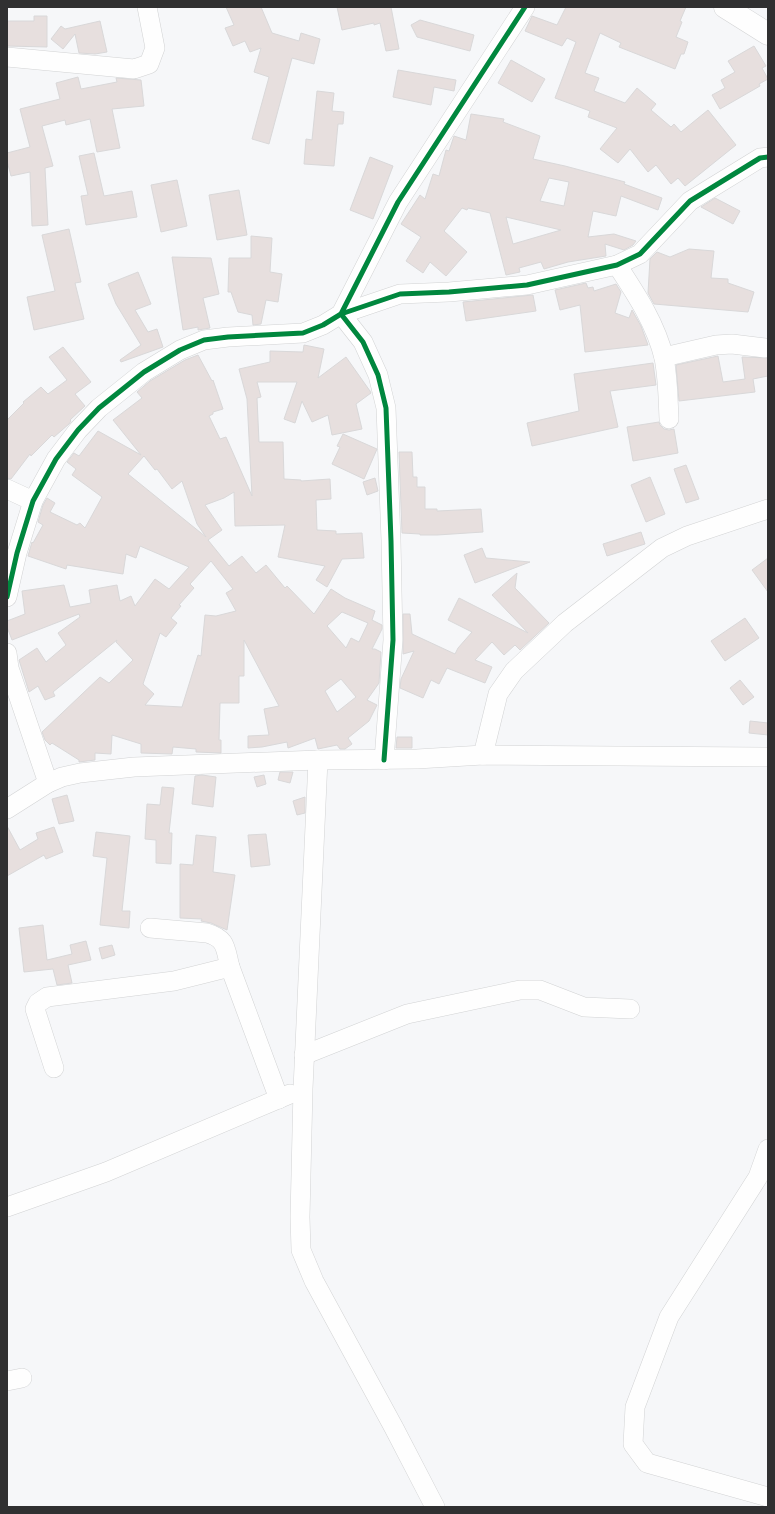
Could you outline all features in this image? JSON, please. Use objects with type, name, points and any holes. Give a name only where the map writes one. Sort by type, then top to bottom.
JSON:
[{"type":"main road","points":[[725,7],[768,34]]},
{"type":"street","points":[[7,57],[134,69],[149,64],[155,48],[147,7]]},
{"type":"street","points":[[341,314],[398,202],[525,7]]},
{"type":"street","points":[[7,597],[17,553],[33,501],[56,459],[78,430],[99,408],[144,372],[180,350],[204,340],[228,337],[303,333],[323,325],[341,314],[400,294],[449,292],[527,285],[618,266],[640,254],[690,201],[760,158],[768,157]]},
{"type":"street","points":[[618,266],[644,307],[664,357],[669,419]]},
{"type":"street","points":[[341,314],[363,342],[378,375],[386,408],[393,640],[384,760]]},
{"type":"street","points":[[664,357],[716,345],[732,344],[765,348]]},
{"type":"street","points":[[7,489],[33,501]]},
{"type":"street","points":[[483,755],[498,694],[514,671],[565,623],[662,548],[688,536],[768,509]]},
{"type":"street","points":[[7,653],[9,668],[48,783]]},
{"type":"street","points":[[7,809],[48,783],[62,777],[80,773],[134,767],[318,760],[417,759],[483,755],[768,757]]},
{"type":"street","points":[[318,760],[304,1055],[300,1217],[301,1250],[314,1281],[435,1507]]},
{"type":"street","points":[[150,928],[207,932],[223,941],[230,967],[279,1099]]},
{"type":"street","points":[[54,1068],[35,1009],[38,1002],[47,998],[174,981],[230,967]]},
{"type":"street","points":[[304,1055],[407,1014],[520,990],[540,990],[584,1007],[630,1009]]},
{"type":"street","points":[[7,1208],[106,1172],[303,1089]]},
{"type":"street","points":[[768,1149],[758,1177],[669,1317],[635,1407],[633,1444],[647,1463],[768,1497]]},
{"type":"building","points":[[226,7],[261,7],[272,33],[299,41],[301,33],[320,39],[314,64],[292,58],[269,144],[252,139],[269,77],[254,72],[261,48],[250,52],[245,41],[233,46],[225,28],[234,25]]},
{"type":"building","points":[[337,7],[391,7],[399,49],[386,51],[380,23],[342,30]]},
{"type":"building","points":[[566,7],[686,7],[680,21],[682,22],[676,37],[688,42],[684,54],[681,54],[675,69],[619,47],[621,43],[600,33],[585,73],[599,78],[594,91],[625,103],[637,88],[656,104],[651,110],[671,127],[674,124],[681,132],[708,110],[736,145],[685,186],[678,178],[671,184],[656,165],[648,172],[630,149],[618,163],[600,149],[617,128],[588,117],[590,111],[555,98],[576,42],[567,38],[562,46],[525,31],[532,16],[557,25]]},
{"type":"building","points":[[34,16],[47,16],[47,47],[7,46],[7,21],[34,21]]},
{"type":"building","points":[[420,20],[474,35],[470,51],[417,37],[411,25]]},
{"type":"building","points":[[100,21],[107,52],[95,54],[79,53],[75,34],[63,49],[51,39],[61,26],[65,29]]},
{"type":"building","points":[[754,46],[766,66],[762,68],[768,79],[759,84],[760,86],[720,109],[712,95],[725,88],[721,80],[735,72],[728,61]]},
{"type":"building","points":[[511,60],[545,79],[532,102],[498,83]]},
{"type":"building","points":[[398,70],[456,80],[454,91],[434,87],[431,105],[393,97]]},
{"type":"building","points":[[78,77],[81,89],[117,82],[116,78],[141,80],[144,106],[112,109],[120,148],[97,152],[90,119],[66,125],[65,120],[42,126],[53,166],[45,168],[48,225],[32,226],[30,172],[11,176],[7,161],[7,153],[30,147],[20,109],[60,99],[56,83]]},
{"type":"building","points":[[317,91],[334,93],[332,111],[344,112],[343,124],[338,124],[334,166],[304,164],[306,139],[312,140]]},
{"type":"building","points":[[471,114],[504,119],[503,122],[540,136],[533,159],[625,182],[624,184],[662,198],[658,210],[621,196],[616,216],[593,211],[588,237],[614,234],[636,241],[633,245],[624,250],[605,244],[606,256],[568,262],[544,269],[541,262],[519,268],[520,272],[506,275],[490,213],[462,208],[444,231],[467,252],[446,276],[430,262],[423,273],[406,261],[421,237],[401,224],[420,195],[425,199],[433,174],[439,176],[446,150],[449,151],[454,136],[466,140]],"holes":[[[549,178],[569,182],[564,206],[540,201]],[[506,217],[561,230],[513,244]]]},
{"type":"building","points":[[94,153],[104,196],[132,191],[137,217],[86,225],[81,196],[88,195],[79,156]]},
{"type":"building","points":[[370,157],[393,166],[373,219],[350,210]]},
{"type":"building","points":[[177,180],[187,226],[161,232],[151,185]]},
{"type":"building","points":[[239,190],[247,235],[217,240],[209,195]]},
{"type":"building","points":[[715,198],[740,211],[733,224],[701,207]]},
{"type":"building","points":[[69,229],[81,282],[75,283],[84,319],[34,330],[27,297],[55,291],[42,235]]},
{"type":"building","points":[[251,236],[272,238],[270,272],[282,274],[278,302],[266,300],[261,324],[253,325],[252,315],[238,312],[231,292],[228,292],[229,258],[251,258]]},
{"type":"building","points":[[689,249],[714,251],[711,278],[728,279],[728,283],[754,292],[748,312],[654,304],[648,293],[650,259],[657,252],[670,257]]},
{"type":"building","points":[[172,257],[211,258],[219,294],[203,298],[210,328],[198,330],[198,327],[183,330]]},
{"type":"building","points":[[138,272],[151,304],[135,310],[148,332],[157,329],[163,347],[121,362],[120,360],[141,345],[116,304],[108,284]]},
{"type":"building","points":[[586,283],[588,288],[593,287],[594,291],[616,284],[621,292],[615,313],[629,318],[632,310],[641,326],[648,345],[585,352],[580,305],[560,310],[555,290]]},
{"type":"building","points":[[533,295],[536,311],[466,321],[463,302]]},
{"type":"building","points":[[304,345],[324,349],[318,378],[346,357],[371,393],[356,404],[362,429],[332,435],[328,415],[312,422],[302,401],[295,423],[284,419],[297,382],[257,382],[261,397],[257,398],[259,442],[283,442],[284,479],[301,481],[330,479],[331,499],[316,500],[317,530],[336,531],[336,534],[362,533],[364,558],[342,559],[327,587],[316,580],[325,566],[278,557],[285,525],[235,526],[234,492],[224,498],[205,505],[222,530],[208,540],[229,566],[242,556],[256,573],[266,565],[285,588],[287,586],[314,614],[331,589],[345,598],[375,611],[372,620],[382,625],[382,629],[372,649],[381,652],[379,683],[367,700],[377,705],[369,721],[348,738],[352,744],[345,749],[340,749],[337,745],[318,749],[315,738],[288,748],[287,742],[248,748],[248,736],[269,735],[264,709],[279,706],[244,640],[244,676],[239,676],[239,703],[220,703],[219,740],[221,740],[221,753],[196,752],[196,749],[173,747],[172,754],[141,753],[141,744],[112,735],[111,754],[95,753],[95,760],[79,762],[79,760],[52,743],[50,745],[45,740],[42,732],[100,677],[109,683],[133,660],[116,642],[117,640],[53,692],[55,696],[45,700],[38,686],[29,692],[19,660],[37,648],[46,662],[66,645],[58,633],[80,617],[79,614],[12,640],[7,627],[7,621],[25,614],[22,591],[64,585],[70,607],[91,603],[89,590],[117,585],[120,601],[131,596],[135,606],[155,579],[169,589],[189,567],[140,546],[136,558],[126,554],[123,574],[67,565],[66,569],[28,556],[32,542],[33,543],[43,525],[38,522],[43,505],[47,498],[55,503],[50,512],[77,525],[80,523],[85,528],[102,497],[72,475],[76,469],[67,462],[74,453],[79,456],[98,431],[141,455],[113,420],[142,398],[137,392],[150,381],[185,360],[198,355],[212,381],[213,380],[223,409],[213,412],[213,414],[209,416],[220,439],[226,437],[252,496],[247,399],[239,369],[270,362],[270,351],[303,352]],"holes":[[[144,456],[155,470],[157,469],[172,489],[182,481],[197,524],[206,537],[128,474]],[[211,561],[233,589],[226,593],[236,611],[216,616],[205,615],[201,656],[198,655],[182,707],[145,705],[154,694],[143,684],[160,633],[166,637],[177,623],[171,618],[181,606],[179,605],[194,588],[190,584]],[[342,612],[368,623],[359,642],[351,638],[346,648],[327,626]],[[341,679],[356,697],[337,712],[325,691]]]},
{"type":"building","points":[[63,347],[91,382],[75,394],[85,406],[70,420],[71,421],[69,424],[54,437],[52,435],[31,456],[30,454],[11,479],[7,478],[7,420],[24,403],[23,402],[41,387],[48,394],[67,380],[49,357]]},
{"type":"building","points":[[718,356],[723,382],[745,379],[742,357],[768,358],[768,376],[753,379],[755,392],[679,401],[676,365]]},
{"type":"building","points":[[653,363],[656,385],[610,391],[618,427],[532,446],[527,423],[579,411],[574,374]]},
{"type":"building","points":[[659,422],[664,429],[674,429],[678,453],[633,461],[627,427]]},
{"type":"building","points":[[343,434],[377,449],[364,479],[332,464],[340,447],[337,446]]},
{"type":"building","points":[[399,452],[412,452],[413,477],[417,477],[417,487],[425,487],[425,509],[437,509],[437,511],[481,509],[483,532],[437,535],[402,533]]},
{"type":"building","points":[[686,465],[699,499],[686,503],[674,469]]},
{"type":"building","points":[[650,477],[665,514],[646,522],[631,485]]},
{"type":"building","points":[[375,478],[378,491],[367,495],[363,482]]},
{"type":"building","points":[[641,532],[645,544],[607,556],[603,544]]},
{"type":"building","points":[[482,548],[486,558],[530,562],[475,583],[464,555]]},
{"type":"building","points":[[768,558],[768,592],[752,570]]},
{"type":"building","points":[[517,573],[515,588],[549,623],[520,650],[515,645],[504,655],[492,642],[475,660],[492,667],[485,683],[447,668],[439,684],[431,680],[423,698],[400,688],[401,679],[414,651],[403,654],[403,614],[410,614],[412,634],[455,654],[458,648],[472,632],[448,620],[459,598],[528,633],[492,595]]},
{"type":"building","points":[[745,618],[759,638],[725,661],[711,641]]},
{"type":"building","points":[[740,680],[754,697],[743,705],[730,688]]},
{"type":"building","points":[[750,721],[768,723],[768,735],[749,733]]},
{"type":"building","points":[[397,737],[412,737],[412,748],[396,748]]},
{"type":"building","points":[[280,772],[293,772],[290,783],[278,780]]},
{"type":"building","points":[[202,775],[216,777],[213,807],[192,804],[195,776]]},
{"type":"building","points":[[264,775],[266,784],[257,787],[254,777]]},
{"type":"building","points":[[162,787],[174,788],[169,833],[172,833],[171,864],[156,863],[156,840],[145,839],[147,804],[160,805]]},
{"type":"building","points":[[67,795],[74,821],[59,824],[52,799]]},
{"type":"building","points":[[305,797],[305,813],[297,815],[293,801]]},
{"type":"building","points":[[7,826],[20,850],[38,839],[36,833],[54,827],[63,852],[46,859],[44,855],[7,876]]},
{"type":"building","points":[[96,832],[130,836],[122,911],[130,911],[129,928],[100,925],[107,858],[93,856]]},
{"type":"building","points":[[266,834],[270,865],[251,867],[248,835]]},
{"type":"building","points":[[196,835],[216,837],[213,872],[235,875],[227,930],[211,923],[201,921],[202,919],[180,918],[180,864],[193,865]]},
{"type":"building","points":[[43,925],[47,960],[72,954],[70,945],[86,941],[91,960],[68,965],[72,983],[57,985],[53,969],[24,972],[19,928]]},
{"type":"building","points":[[112,945],[115,955],[102,959],[99,948]]},
{"type":"cycle path","points":[[7,597],[17,553],[33,501],[56,459],[78,430],[99,408],[144,372],[180,350],[204,340],[228,337],[303,333],[323,325],[341,314],[398,202],[525,7]]},
{"type":"cycle path","points":[[384,760],[393,640],[386,408],[378,375],[363,342],[341,314],[400,294],[449,292],[527,285],[617,265],[640,254],[690,201],[760,158],[768,157]]}]
